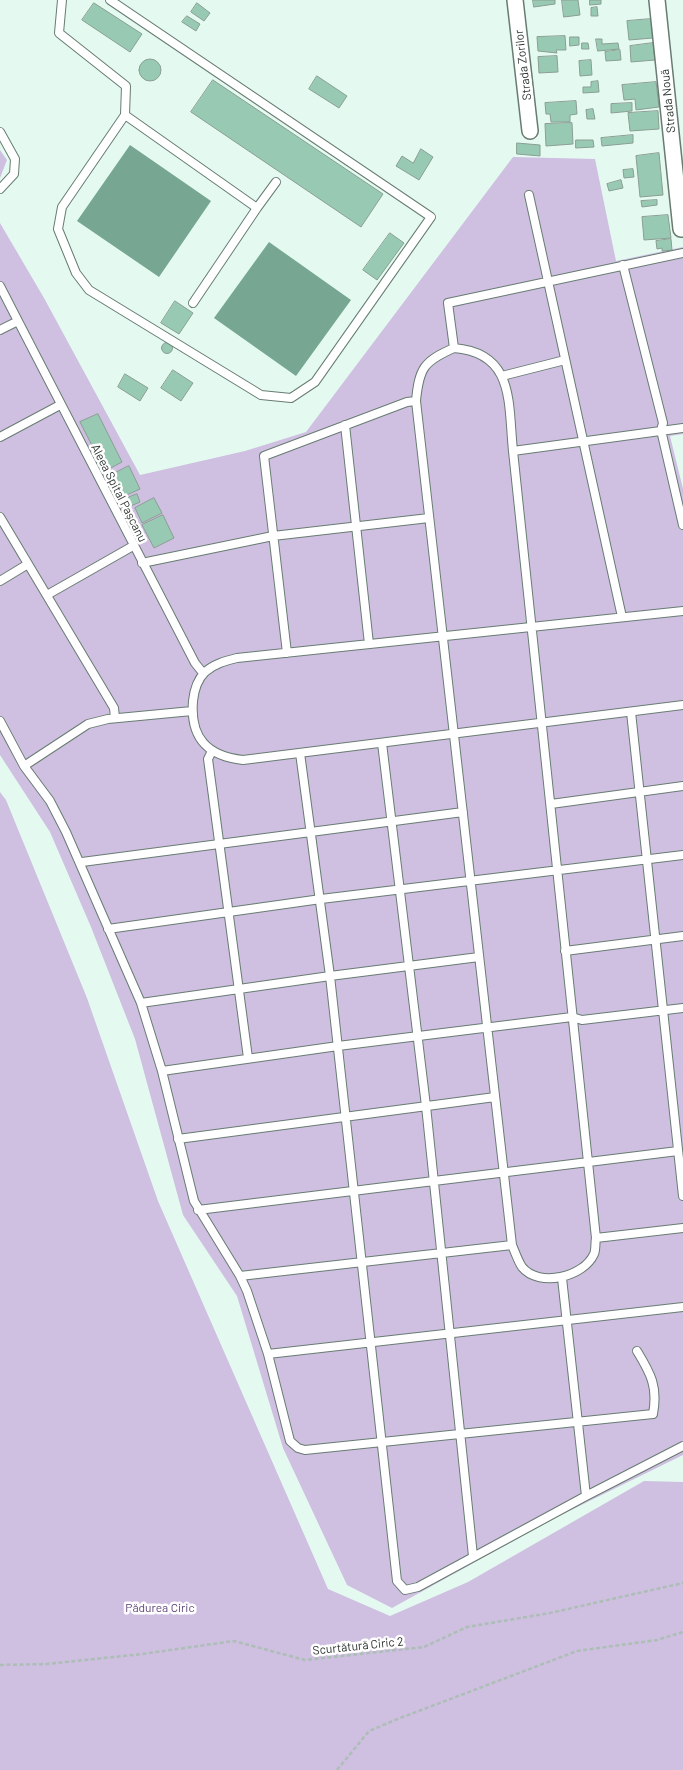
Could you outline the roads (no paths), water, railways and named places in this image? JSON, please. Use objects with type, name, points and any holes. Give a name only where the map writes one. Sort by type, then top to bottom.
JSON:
[{"type":"street","name":"Strada Zorilor","points":[[515,0],[530,131]]},
{"type":"street","name":"Strada Nouă","points":[[657,0],[681,229],[683,229]]},
{"type":"lane","points":[[62,0],[59,33],[126,86],[125,115],[62,207],[58,229],[76,273],[89,290],[262,396],[291,398],[315,382],[431,217],[110,0]]},
{"type":"lane","points":[[125,115],[257,208]]},
{"type":"lane","points":[[0,132],[15,159],[14,174],[0,189]]},
{"type":"lane","points":[[193,303],[276,182]]},
{"type":"lane","points":[[529,195],[622,617]]},
{"type":"lane","points":[[454,348],[448,303],[683,253]]},
{"type":"lane","points":[[623,266],[663,423],[661,430],[683,525]]},
{"type":"lane","name":"Aleea Spital Pașcanu","points":[[0,286],[133,546],[195,663],[203,673]]},
{"type":"lane","points":[[0,330],[18,322]]},
{"type":"lane","points":[[454,348],[472,350],[491,359],[502,376],[514,451],[534,627],[565,952],[596,1238],[594,1254],[581,1268],[562,1278],[543,1278],[523,1268],[512,1245],[416,401],[418,379],[432,358],[454,348]]},
{"type":"lane","points":[[502,376],[565,360]]},
{"type":"lane","points":[[287,653],[264,456],[407,402],[416,401]]},
{"type":"lane","points":[[0,437],[60,405]]},
{"type":"lane","points":[[345,425],[369,644]]},
{"type":"lane","points":[[514,451],[683,428]]},
{"type":"lane","points":[[0,517],[114,708],[115,718]]},
{"type":"lane","points":[[142,563],[273,536],[429,518]]},
{"type":"lane","points":[[47,595],[133,546]]},
{"type":"lane","points":[[0,581],[28,564]]},
{"type":"lane","points":[[683,611],[237,658],[218,663],[203,673],[194,692],[192,711],[194,728],[202,742],[212,751],[227,758],[243,760],[683,705]]},
{"type":"lane","points":[[24,766],[88,724],[115,718],[192,711]]},
{"type":"lane","points":[[631,712],[683,1196]]},
{"type":"lane","points":[[0,722],[24,766],[50,801],[82,862],[97,907],[141,1003],[162,1071],[189,1185],[198,1210],[240,1276],[268,1354],[290,1441],[298,1448],[305,1450],[653,1414],[656,1397],[651,1375],[637,1351]]},
{"type":"lane","points":[[382,743],[426,1106],[473,1556]]},
{"type":"lane","points":[[212,751],[208,759],[248,1058]]},
{"type":"lane","points":[[300,753],[321,899],[397,1581],[405,1590],[418,1587],[473,1556],[683,1446]]},
{"type":"lane","points":[[551,804],[683,786]]},
{"type":"lane","points":[[82,862],[464,812]]},
{"type":"lane","points":[[108,929],[321,899],[683,856]]},
{"type":"lane","points":[[565,952],[683,936]]},
{"type":"lane","points":[[141,1003],[238,988],[480,957]]},
{"type":"lane","points":[[162,1071],[487,1027],[572,1017],[582,1020],[683,1008]]},
{"type":"lane","points":[[178,1139],[346,1115],[495,1097]]},
{"type":"lane","points":[[198,1210],[678,1151]]},
{"type":"lane","points":[[596,1238],[683,1228]]},
{"type":"lane","points":[[240,1276],[512,1245]]},
{"type":"lane","points":[[562,1278],[576,1422],[586,1496]]},
{"type":"lane","points":[[268,1354],[683,1306]]},
{"type":"park label","name":"Pădurea Ciric","points":[[160,1608]]}]
